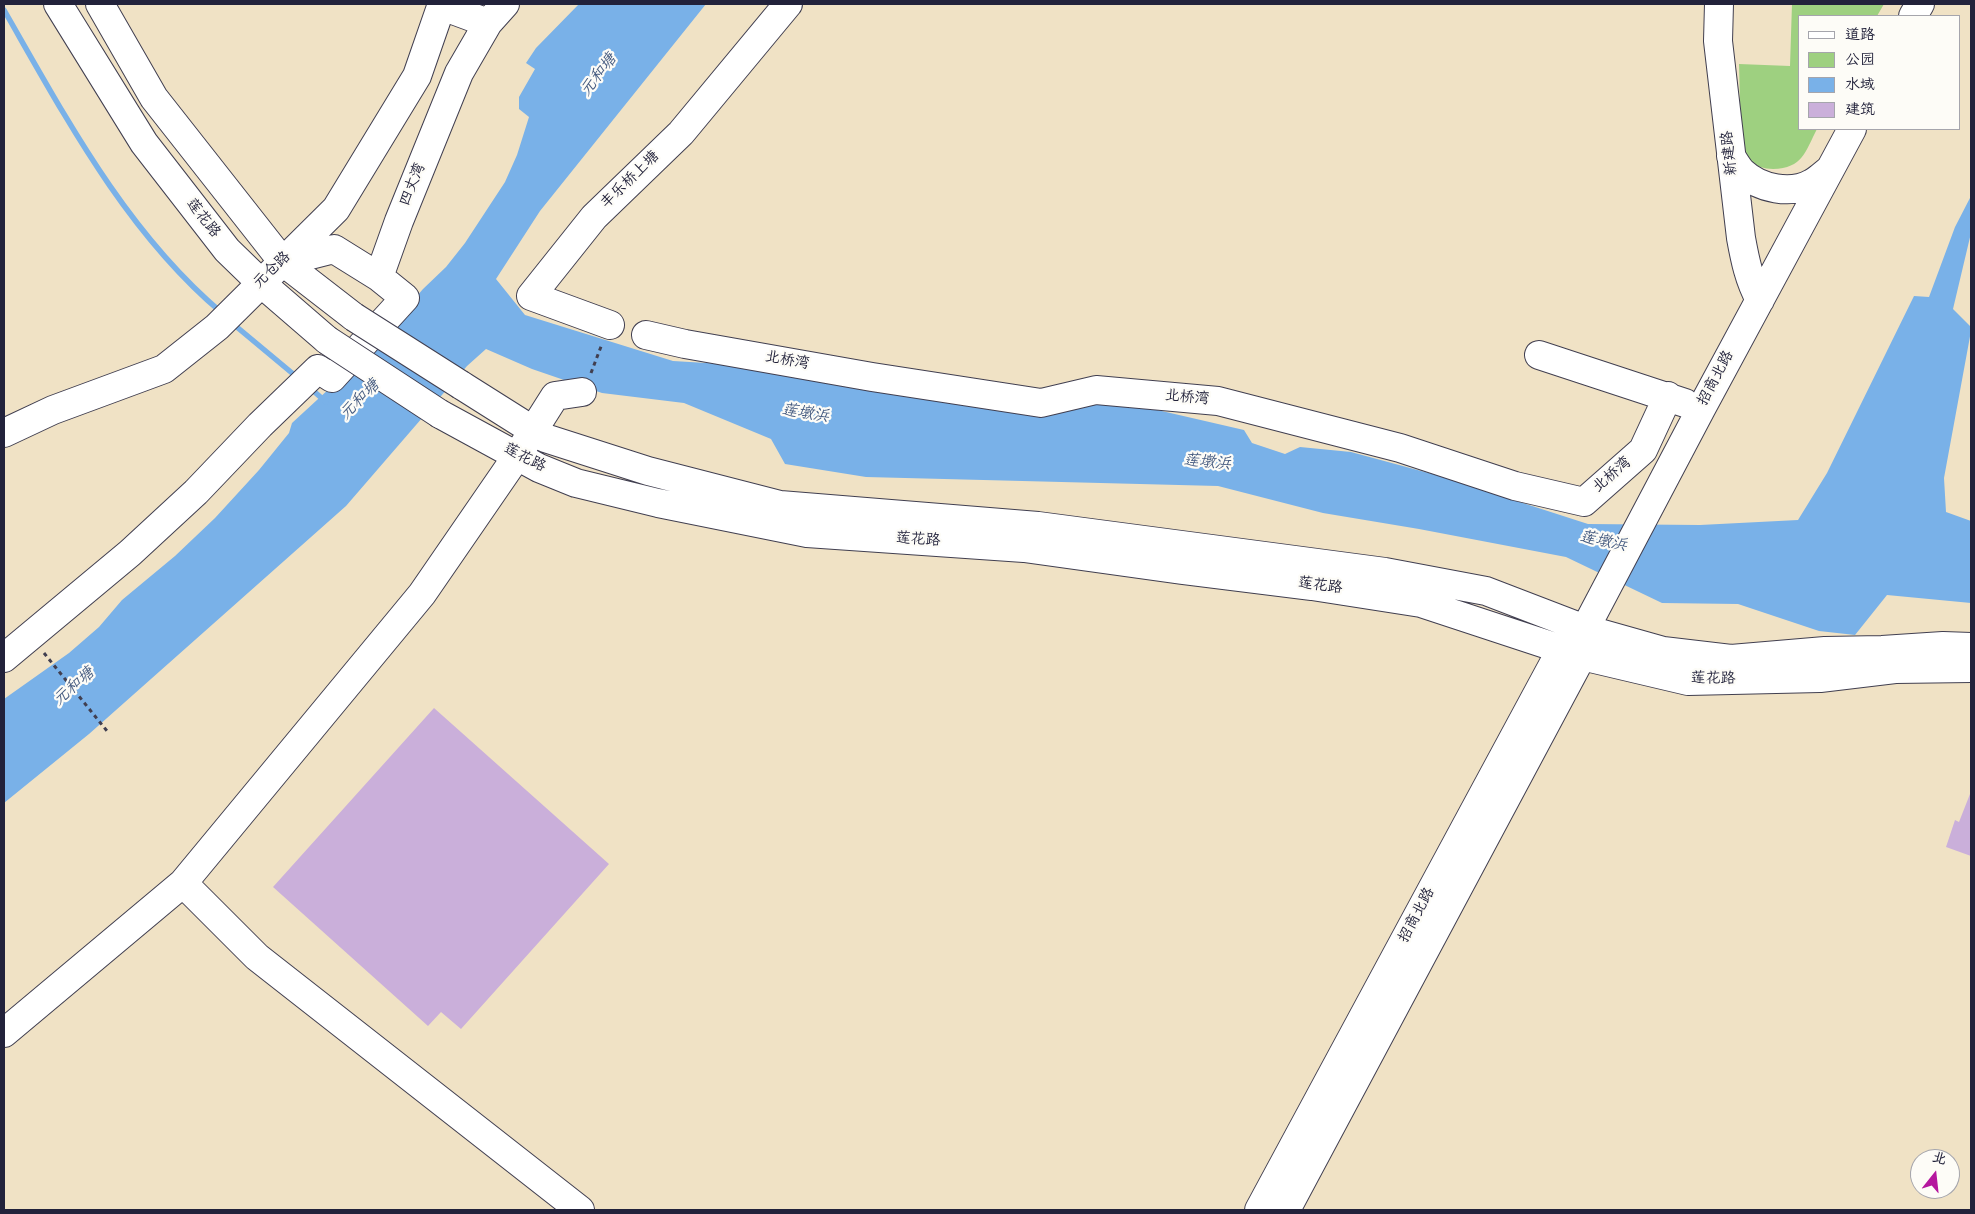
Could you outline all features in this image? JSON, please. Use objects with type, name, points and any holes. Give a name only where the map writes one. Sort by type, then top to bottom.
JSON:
[{"type":"street","name":"莲花路","points":[[58,4],[144,143],[227,250],[261,283],[327,340],[440,414],[539,468],[576,483],[702,512],[807,532],[1024,548],[1312,586],[1421,603],[1571,653],[1688,681],[1820,678],[1895,669],[1971,668]]},
{"type":"street","name":"莲花路","points":[[100,4],[154,98],[283,262],[354,317],[545,438],[648,471],[780,505],[1038,526],[1385,572],[1486,591],[1585,629],[1663,651],[1731,659],[1825,651],[1943,646],[1971,647]]},
{"type":"street","name":"丰乐桥上塘","points":[[610,325],[531,296],[594,217],[681,133],[788,4]]},
{"type":"street","name":"新建路","points":[[1719,4],[1718,42],[1741,238],[1753,287],[1760,300]]},
{"type":"street","points":[[1914,15],[1920,4]]},
{"type":"street","name":"元仓路","points":[[4,433],[53,410],[164,369],[225,319],[336,209],[417,76],[442,5]]},
{"type":"street","points":[[442,5],[497,14]]},
{"type":"street","name":"四丈湾","points":[[379,277],[399,220],[459,73],[497,14]]},
{"type":"street","name":"招商北路","points":[[1259,1210],[1600,602],[1701,409],[1851,130]]},
{"type":"street","points":[[1731,156],[1741,172],[1756,182],[1780,189],[1812,184],[1828,171]]},
{"type":"street","points":[[4,658],[130,553],[196,492],[260,425],[318,369],[332,378],[405,298],[379,277],[334,249],[283,262]]},
{"type":"street","name":"北桥湾","points":[[646,335],[685,344],[872,377],[1041,403],[1096,390],[1218,401],[1391,445],[1515,486],[1584,502],[1643,450],[1668,396]]},
{"type":"street","points":[[1539,355],[1668,396],[1701,409]]},
{"type":"street","points":[[4,1033],[183,883],[422,594],[517,456],[555,396],[582,392]]},
{"type":"street","name":"招商北路","points":[[1286,1210],[1571,653]]},
{"type":"street","points":[[183,883],[257,957],[580,1210]]},
{"type":"path","points":[[582,392],[610,325]]},
{"type":"path","points":[[31,637],[107,731]]},
{"type":"green space","points":[[1792,4],[1884,4],[1878,15],[1798,15],[1798,130],[1817,130],[1806,152],[1797,162],[1783,168],[1767,168],[1757,165],[1749,159],[1743,140],[1739,64],[1790,66]]},
{"type":"water","points":[[579,4],[706,4],[540,211],[496,279],[525,315],[673,361],[757,366],[1101,397],[1244,430],[1252,443],[1285,454],[1300,447],[1351,452],[1436,475],[1588,524],[1700,525],[1798,520],[1827,473],[1914,296],[1929,297],[1955,227],[1971,196],[1971,233],[1953,309],[1971,327],[1971,331],[1944,478],[1946,512],[1971,521],[1971,603],[1887,595],[1855,635],[1819,631],[1738,604],[1662,603],[1566,557],[1323,513],[1218,486],[866,477],[785,464],[771,439],[684,403],[602,393],[532,369],[486,349],[467,366],[346,506],[89,734],[4,803],[4,699],[69,653],[99,627],[122,600],[175,556],[215,518],[259,470],[289,433],[292,423],[368,353],[423,289],[446,267],[465,243],[505,182],[517,155],[529,117],[519,109],[519,97],[535,69],[526,63],[536,48]]},
{"type":"building","points":[[434,708],[609,864],[461,1029],[441,1012],[428,1026],[273,887]]},
{"type":"building","points":[[1970,794],[1971,856],[1946,847],[1955,820],[1959,822]]},
{"type":"waterway","points":[[4,10],[75,132],[127,210],[156,247],[222,313]]},
{"type":"waterway","points":[[232,323],[298,378]]},
{"type":"waterway","points":[[309,387],[326,402]]},
{"type":"water label","name":"元和塘","points":[[600,76]]},
{"type":"water label","name":"元和塘","points":[[361,401]]},
{"type":"water label","name":"莲墩浜","points":[[805,415]]},
{"type":"water label","name":"莲墩浜","points":[[1207,464]]},
{"type":"water label","name":"莲墩浜","points":[[1603,543]]},
{"type":"water label","name":"元和塘","points":[[75,688]]}]
